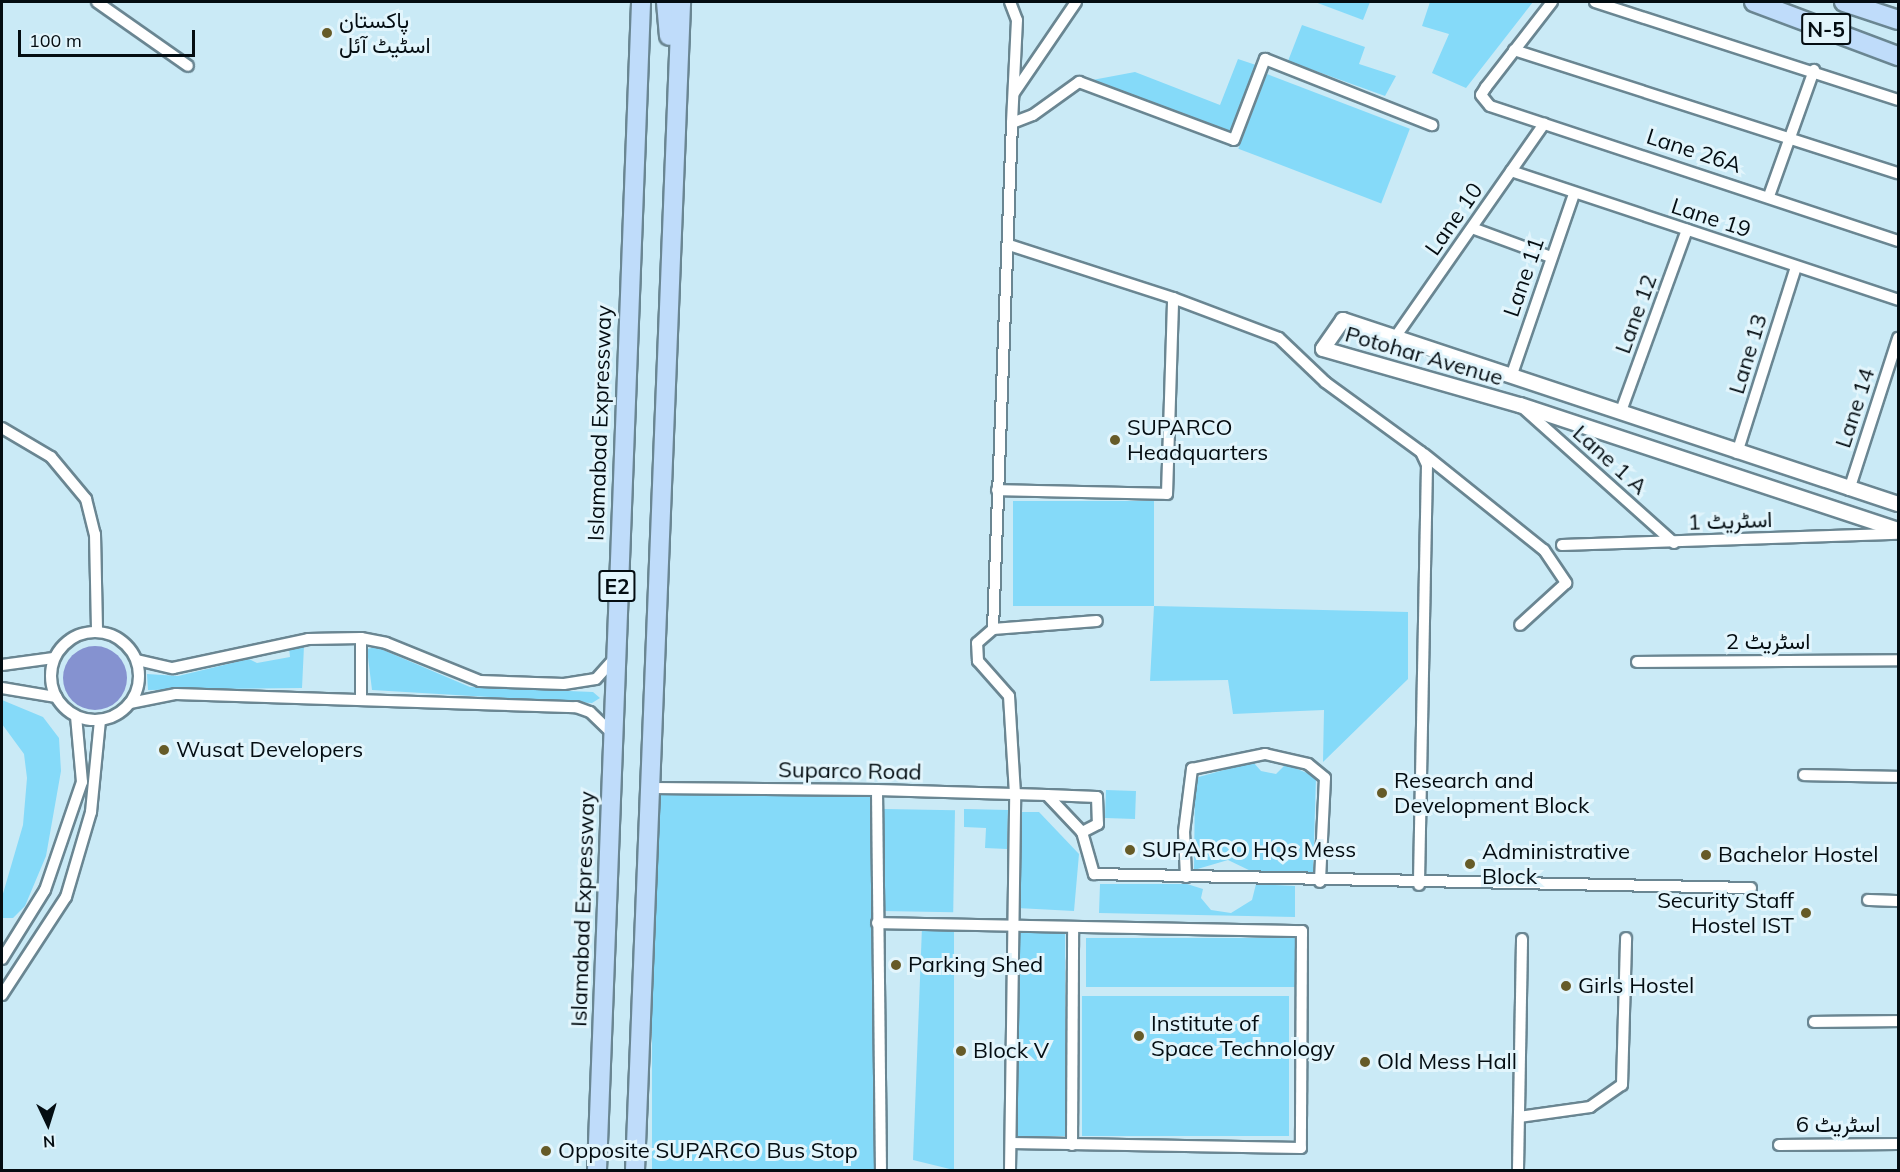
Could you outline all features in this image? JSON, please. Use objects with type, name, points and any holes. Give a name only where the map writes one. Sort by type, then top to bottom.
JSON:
[{"type":"highway","name":"Islamabad Expressway","points":[[597,1170],[641,2]]},
{"type":"highway","points":[[666,2],[674,85]]},
{"type":"highway","points":[[674,85],[681,2]]},
{"type":"highway","points":[[1844,2],[1899,20]]},
{"type":"highway","points":[[1758,3],[1899,47]]},
{"type":"highway","name":"N-5","points":[[1758,3],[1899,56]]},
{"type":"highway","name":"E2","points":[[635,1170],[652,788],[674,85]]},
{"type":"street","points":[[97,2],[188,66]]},
{"type":"street","points":[[993,629],[1017,20],[1010,2]]},
{"type":"street","points":[[1014,93],[1076,2]]},
{"type":"street","points":[[1552,2],[1514,50],[1899,173]]},
{"type":"street","points":[[1595,2],[1814,70],[1899,100]]},
{"type":"street","name":"Lane 26A","points":[[1514,50],[1481,95],[1490,106],[1769,196],[1899,241]]},
{"type":"street","points":[[1012,123],[1033,115],[1079,81],[1234,140],[1265,59],[1432,125]]},
{"type":"street","points":[[1769,196],[1814,70]]},
{"type":"street","name":"Lane 10","points":[[1396,336],[1544,124]]},
{"type":"street","name":"Lane 19","points":[[1511,171],[1574,194],[1899,300]]},
{"type":"street","name":"Lane 11","points":[[1512,374],[1574,194]]},
{"type":"street","points":[[1472,228],[1551,256]]},
{"type":"street","name":"Lane 12","points":[[1621,411],[1687,230]]},
{"type":"street","points":[[1009,245],[1173,298],[1279,338],[1325,381],[1421,452],[1544,550],[1566,583],[1520,625]]},
{"type":"street","name":"Lane 13","points":[[1737,453],[1796,267]]},
{"type":"street","points":[[997,490],[1167,494],[1173,298]]},
{"type":"street","name":"Potohar Avenue","points":[[1899,504],[1737,453],[1512,374],[1343,320],[1323,349],[1520,405],[1899,532]]},
{"type":"street","name":"Lane 14","points":[[1849,490],[1899,338]]},
{"type":"street","name":"Lane 1 A","points":[[1520,405],[1674,543]]},
{"type":"street","points":[[2,428],[51,457],[86,500],[95,534],[97,631]]},
{"type":"street","points":[[1419,885],[1427,465],[1421,452]]},
{"type":"street","name":"اسٹریٹ 1","points":[[1562,545],[1674,543],[1899,532]]},
{"type":"street","points":[[1010,1170],[1010,925],[1015,794],[1009,696],[978,662],[977,643],[993,629],[1097,621]]},
{"type":"street","points":[[56,697],[54,658],[66,643],[97,631],[116,637],[137,660],[140,675],[130,703]]},
{"type":"street","points":[[361,638],[361,699]]},
{"type":"street","points":[[137,660],[173,668],[308,639],[361,638],[493,683],[582,683],[596,679],[615,659]]},
{"type":"street","points":[[2,665],[54,658]]},
{"type":"street","name":"اسٹریٹ 2","points":[[1637,662],[1899,660]]},
{"type":"street","points":[[2,688],[56,697],[76,716],[100,720],[130,703],[176,694],[361,699],[576,707],[590,712],[613,734]]},
{"type":"street","points":[[2,959],[6,944],[45,890],[82,782],[76,716]]},
{"type":"street","points":[[2,995],[66,897],[91,812],[100,720]]},
{"type":"street","points":[[1186,877],[1184,832],[1192,769],[1265,754],[1308,764],[1325,778],[1320,882]]},
{"type":"street","points":[[1804,775],[1899,777]]},
{"type":"street","name":"Suparco Road","points":[[652,788],[877,790],[1097,797],[1098,824],[1082,832]]},
{"type":"street","points":[[877,790],[882,1170]]},
{"type":"street","points":[[1047,795],[1082,832],[1094,874],[1419,885],[1751,888]]},
{"type":"street","points":[[1868,900],[1899,901]]},
{"type":"street","points":[[877,923],[1302,931],[1301,1148],[1011,1143]]},
{"type":"street","points":[[1072,1145],[1073,927]]},
{"type":"street","points":[[1519,1117],[1590,1107],[1622,1085],[1626,938]]},
{"type":"street","points":[[1518,1170],[1522,939]]},
{"type":"street","points":[[1814,1022],[1899,1021]]},
{"type":"street","name":"اسٹریٹ 6","points":[[1779,1145],[1899,1144]]},
{"type":"shaded area","points":[[1315,2],[1370,2],[1363,20]]},
{"type":"shaded area","points":[[1430,2],[1533,2],[1466,88],[1432,73],[1449,34],[1422,26]]},
{"type":"shaded area","points":[[1302,25],[1365,47],[1359,64],[1396,76],[1385,96],[1288,61]]},
{"type":"shaded area","points":[[1238,59],[1259,66],[1231,134],[1087,81],[1135,72],[1220,105]]},
{"type":"shaded area","points":[[1267,74],[1410,129],[1381,204],[1238,149]]},
{"type":"shaded area","points":[[1013,501],[1154,501],[1154,606],[1013,606]]},
{"type":"shaded area","points":[[1154,606],[1408,612],[1408,679],[1323,762],[1324,710],[1233,714],[1228,680],[1150,681]]},
{"type":"shaded area","points":[[95,646],[113,652],[121,660],[127,678],[121,696],[113,704],[95,710],[77,704],[69,696],[63,678],[69,660],[77,652]]},
{"type":"shaded area","points":[[304,646],[302,688],[148,690],[147,674],[178,676],[249,659],[257,663],[290,657],[289,647]]},
{"type":"shaded area","points":[[376,647],[470,687],[593,692],[600,698],[592,703],[372,690],[367,649]]},
{"type":"shaded area","points":[[2,700],[43,717],[59,738],[61,771],[46,856],[25,906],[13,918],[2,918],[2,897],[23,825],[27,778],[24,754],[2,724]]},
{"type":"shaded area","points":[[1253,762],[1261,771],[1276,774],[1286,764],[1316,777],[1313,874],[1255,873],[1228,860],[1194,870],[1195,778]]},
{"type":"shaded area","points":[[652,790],[877,790],[877,1170],[652,1170]]},
{"type":"shaded area","points":[[1106,790],[1136,791],[1135,819],[1105,818]]},
{"type":"shaded area","points":[[884,809],[955,810],[953,912],[882,911]]},
{"type":"shaded area","points":[[964,809],[1008,810],[1007,849],[985,848],[986,828],[964,827]]},
{"type":"shaded area","points":[[1020,812],[1039,812],[1079,854],[1074,911],[1017,908]]},
{"type":"shaded area","points":[[1100,884],[1187,884],[1203,889],[1201,898],[1211,910],[1231,913],[1252,900],[1256,884],[1295,886],[1295,917],[1099,913]]},
{"type":"shaded area","points":[[922,927],[954,932],[954,1170],[913,1160]]},
{"type":"shaded area","points":[[1017,933],[1065,933],[1065,1136],[1017,1136]]},
{"type":"shaded area","points":[[1086,938],[1296,938],[1296,987],[1086,987]]},
{"type":"shaded area","points":[[1082,996],[1289,996],[1289,1136],[1082,1136]]},
{"type":"place","name":"پاکستان اسٹیٹ آئل","points":[[327,33]]},
{"type":"place","name":"SUPARCO Headquarters","points":[[1115,440]]},
{"type":"place","name":"Wusat Developers","points":[[164,750]]},
{"type":"place","name":"Research and Development Block","points":[[1382,793]]},
{"type":"place","name":"SUPARCO HQs Mess","points":[[1130,850]]},
{"type":"place","name":"Bachelor Hostel","points":[[1706,855]]},
{"type":"place","name":"Administrative Block","points":[[1470,864]]},
{"type":"place","name":"Security Staff Hostel IST","points":[[1806,913]]},
{"type":"place","name":"Parking Shed","points":[[896,965]]},
{"type":"place","name":"Girls Hostel","points":[[1566,986]]},
{"type":"place","name":"Institute of Space Technology","points":[[1139,1036]]},
{"type":"place","name":"Block V","points":[[961,1051]]},
{"type":"place","name":"Old Mess Hall","points":[[1365,1062]]},
{"type":"place","name":"Opposite SUPARCO Bus Stop","points":[[546,1151]]}]
